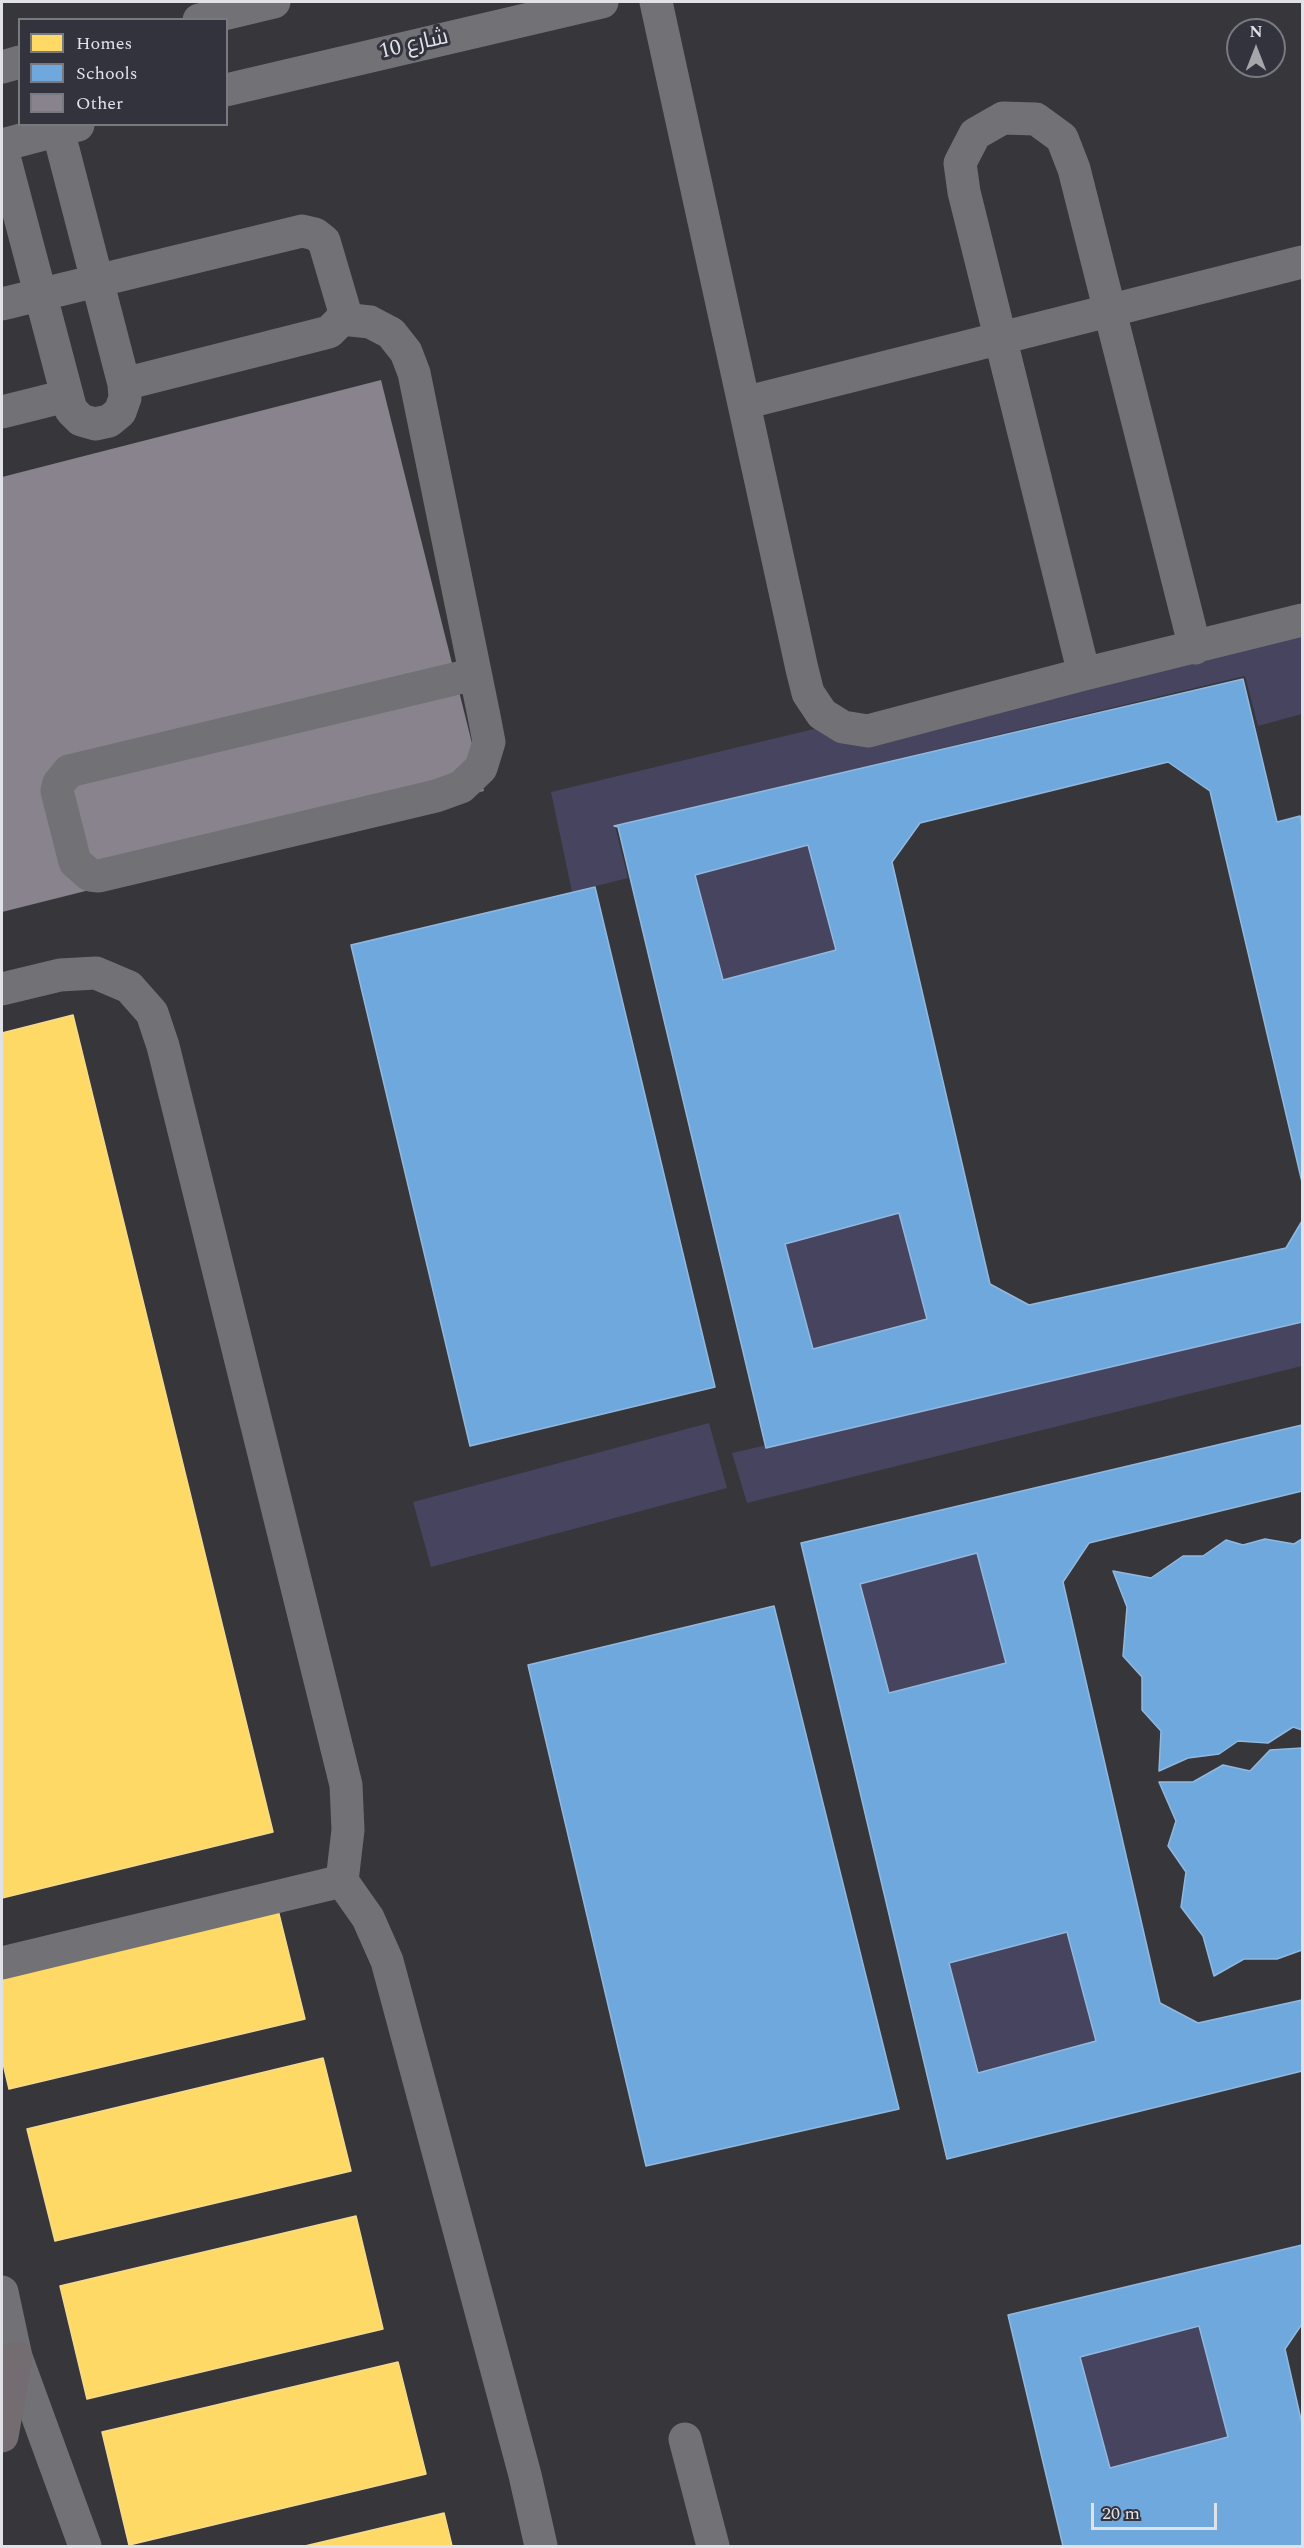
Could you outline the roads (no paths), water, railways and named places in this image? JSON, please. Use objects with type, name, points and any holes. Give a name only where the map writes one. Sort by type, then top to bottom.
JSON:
[{"type":"main road","points":[[2,2436],[16,2357]]},
{"type":"street","points":[[207,18],[274,2]]},
{"type":"street","name":"شارع 10","points":[[228,90],[602,2]]},
{"type":"street","points":[[656,2],[808,693],[822,714],[843,727],[867,731],[1302,620]]},
{"type":"street","points":[[2,67],[18,63]]},
{"type":"street","points":[[1084,674],[964,192],[960,163],[975,134],[1003,118],[1036,119],[1062,138],[1074,169],[1195,648]]},
{"type":"street","points":[[69,127],[97,280],[126,398],[120,412],[109,421],[95,424],[81,420],[71,410],[2,147],[69,127]]},
{"type":"street","points":[[2,304],[302,231],[315,234],[324,241],[342,298],[342,319],[330,332],[124,384]]},
{"type":"street","points":[[744,403],[1302,262]]},
{"type":"street","points":[[342,319],[370,322],[391,333],[406,351],[414,373],[476,674],[489,742],[481,768],[461,787],[99,876],[90,875],[75,862],[57,791],[58,783],[69,771],[476,674]]},
{"type":"street","points":[[2,412],[66,396]]},
{"type":"street","points":[[2,989],[60,975],[96,973],[129,987],[152,1013],[163,1046],[346,1785],[348,1830],[342,1881],[368,1918],[387,1961],[525,2475],[541,2547]]},
{"type":"street","points":[[2,1963],[342,1881]]},
{"type":"street","points":[[2,2292],[16,2357],[85,2547]]},
{"type":"street","points":[[685,2439],[713,2547]]}]
